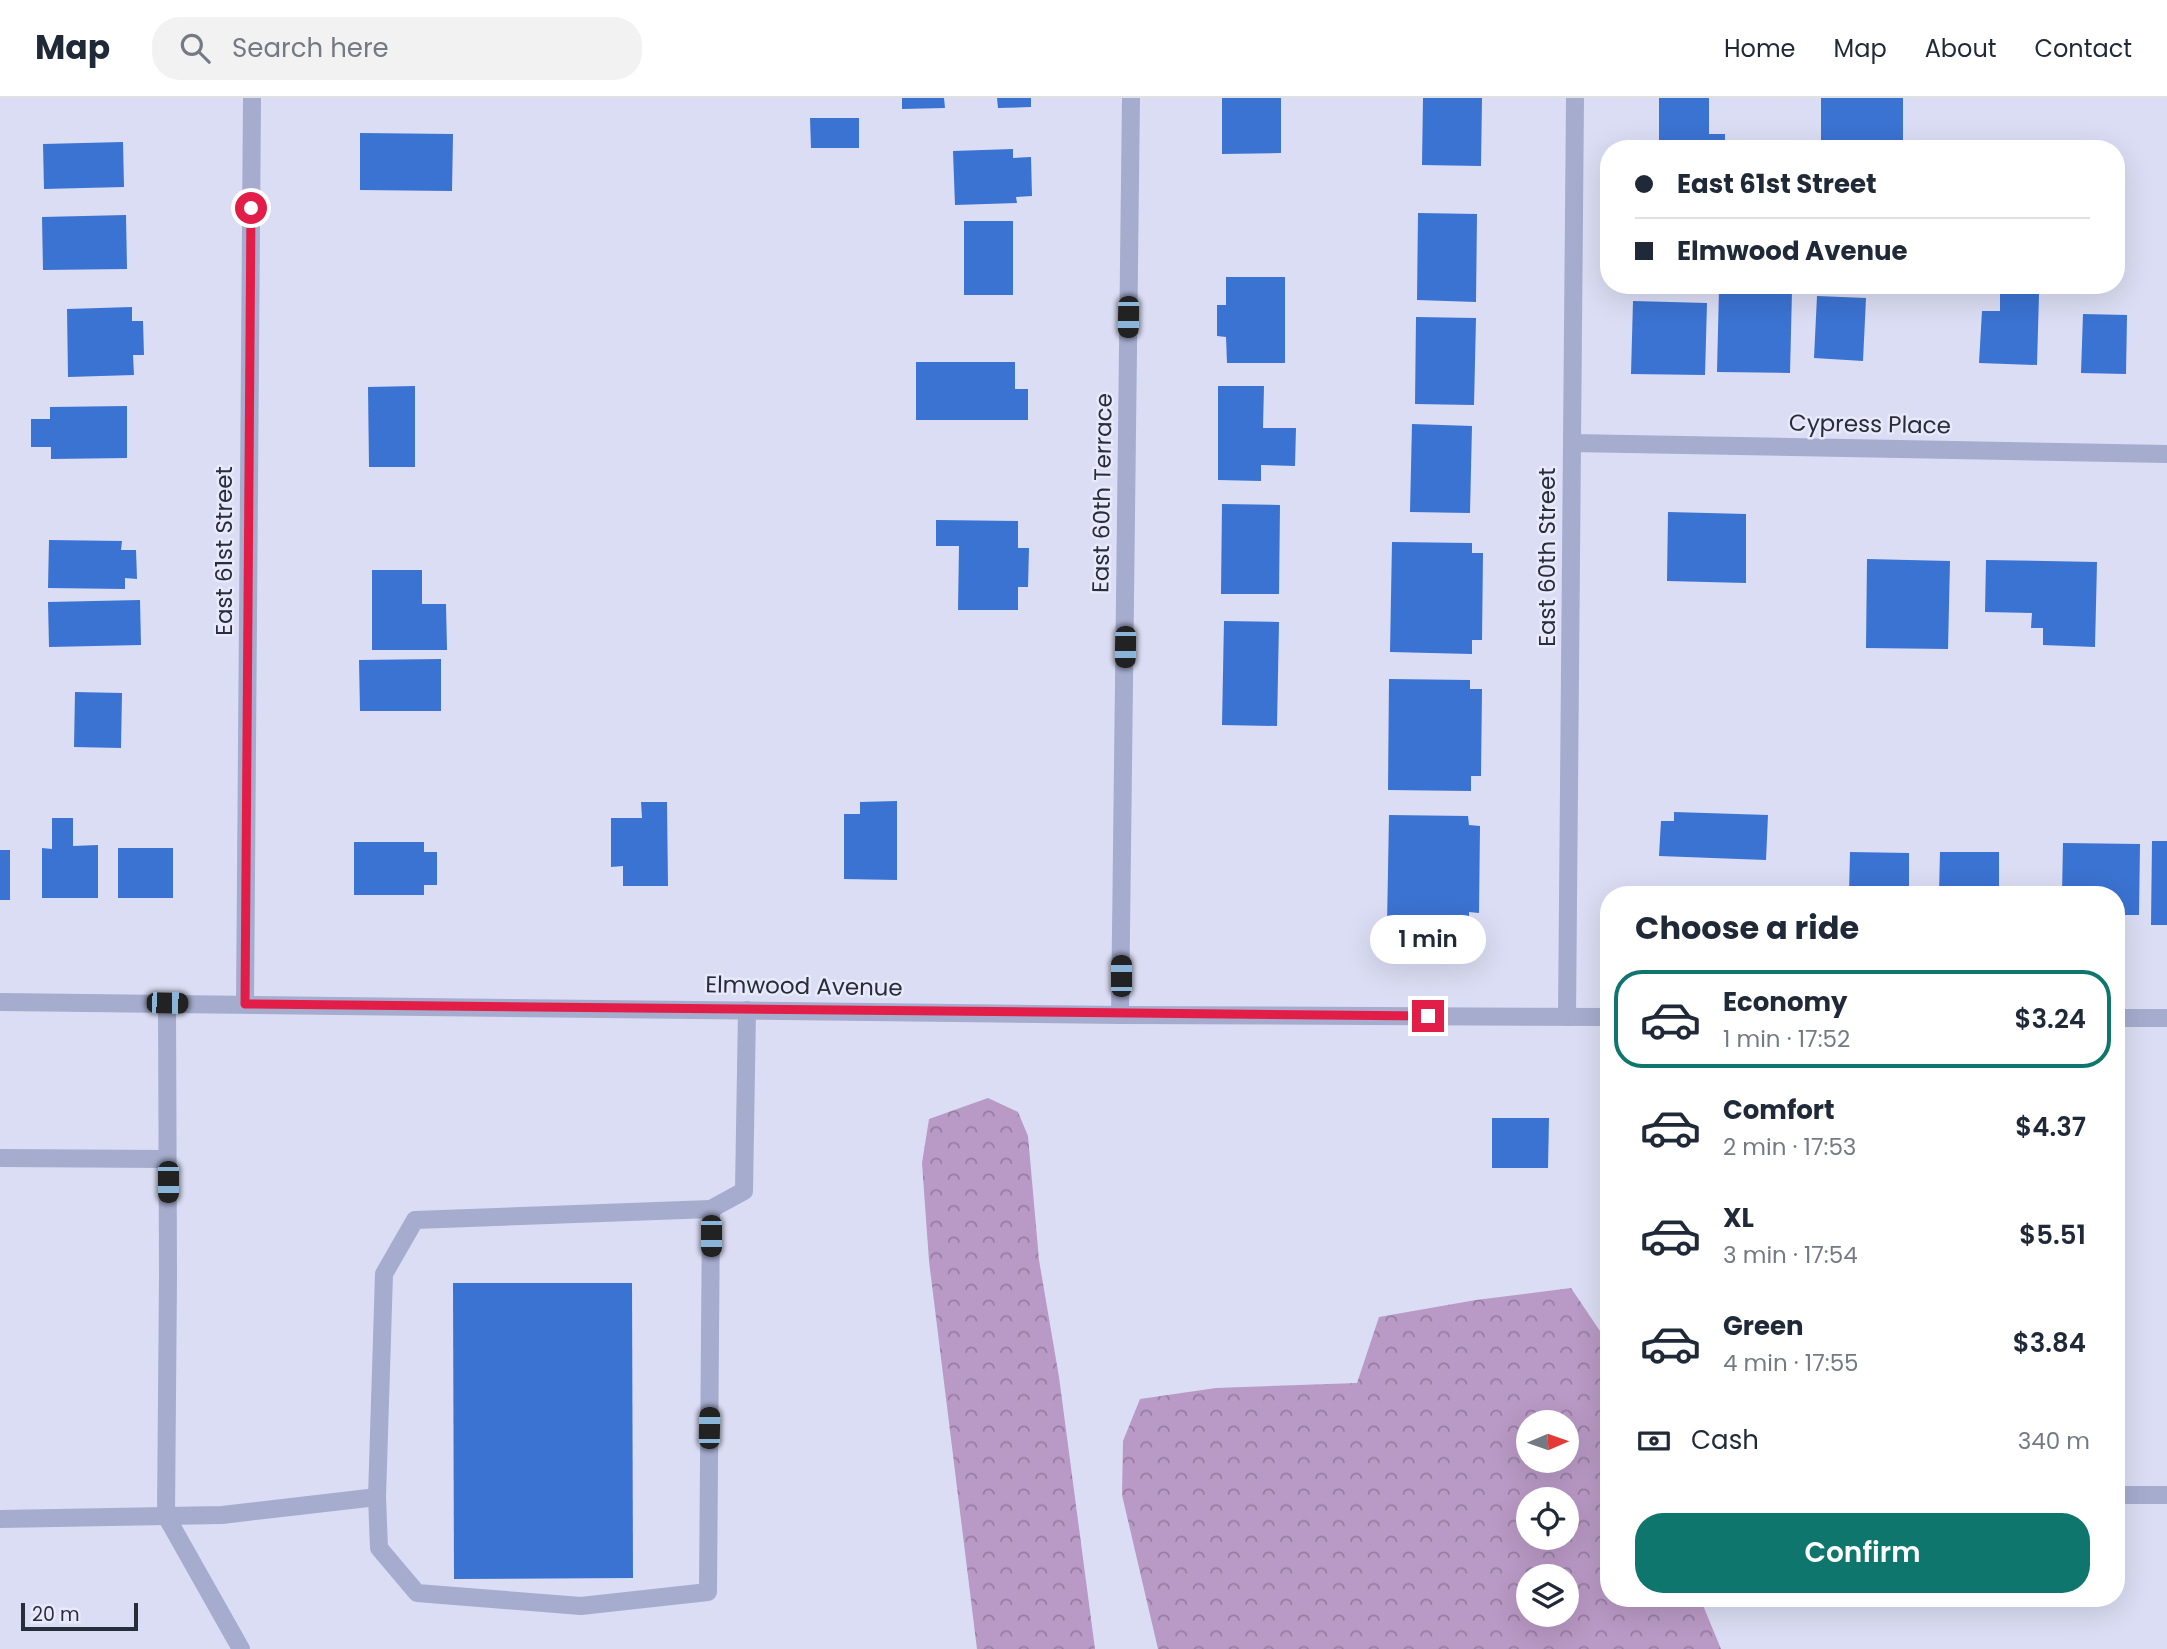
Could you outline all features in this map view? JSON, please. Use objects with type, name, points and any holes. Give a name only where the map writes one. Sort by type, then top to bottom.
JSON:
[{"type":"street","name":"East 61st Street","points":[[245,1004],[252,98]]},
{"type":"street","name":"East 60th Terrace","points":[[1120,1014],[1130,98]]},
{"type":"street","name":"East 60th Street","points":[[1567,1017],[1575,98]]},
{"type":"street","name":"Cypress Place","points":[[1572,443],[2167,454]]},
{"type":"street","name":"Elmwood Avenue","points":[[0,1002],[1600,1017]]},
{"type":"street","points":[[167,1003],[166,1516],[241,1649]]},
{"type":"street","points":[[711,1209],[708,1592],[581,1606],[417,1593],[379,1548],[377,1497],[384,1275],[415,1220],[711,1209],[744,1191],[747,1010]]},
{"type":"street","points":[[2125,1018],[2167,1018]]},
{"type":"street","points":[[0,1158],[167,1159]]},
{"type":"street","points":[[2125,1495],[2167,1495]]},
{"type":"street","points":[[0,1518],[222,1515],[377,1497]]},
{"type":"green space","points":[[988,1098],[1018,1112],[1028,1136],[1039,1260],[1059,1377],[1095,1649],[977,1649],[929,1261],[922,1163],[929,1119]]},
{"type":"green space","points":[[1571,1288],[1600,1331],[1600,1607],[1704,1607],[1721,1649],[1158,1649],[1122,1495],[1123,1441],[1140,1399],[1216,1388],[1357,1383],[1379,1317],[1476,1300]]},
{"type":"building","points":[[902,98],[944,98],[945,108],[902,109]]},
{"type":"building","points":[[997,98],[1031,98],[1031,107],[998,108]]},
{"type":"building","points":[[1222,98],[1281,98],[1281,153],[1222,154]]},
{"type":"building","points":[[1423,98],[1482,98],[1481,166],[1422,165]]},
{"type":"building","points":[[1659,98],[1709,98],[1709,134],[1725,134],[1725,140],[1659,140]]},
{"type":"building","points":[[1821,98],[1903,98],[1903,140],[1821,140]]},
{"type":"building","points":[[810,118],[859,118],[859,148],[811,148]]},
{"type":"building","points":[[360,133],[453,134],[452,191],[360,190]]},
{"type":"building","points":[[123,142],[124,187],[44,189],[43,144]]},
{"type":"building","points":[[1013,149],[1013,158],[1031,157],[1032,196],[1016,197],[1017,203],[955,205],[953,151]]},
{"type":"building","points":[[1418,213],[1477,214],[1476,302],[1417,300]]},
{"type":"building","points":[[126,215],[127,269],[43,270],[42,217]]},
{"type":"building","points":[[964,221],[1013,221],[1013,295],[964,295]]},
{"type":"building","points":[[1226,277],[1285,277],[1285,363],[1227,363],[1226,337],[1217,336],[1217,305],[1226,305]]},
{"type":"building","points":[[1719,294],[1792,294],[1790,373],[1717,372]]},
{"type":"building","points":[[2000,294],[2039,294],[2037,365],[1979,363],[1982,311],[2000,311]]},
{"type":"building","points":[[1817,296],[1866,298],[1863,361],[1814,358]]},
{"type":"building","points":[[1633,301],[1707,303],[1705,375],[1631,374]]},
{"type":"building","points":[[132,307],[132,321],[143,321],[144,355],[133,355],[134,375],[68,377],[67,309]]},
{"type":"building","points":[[2083,314],[2127,315],[2126,374],[2081,373]]},
{"type":"building","points":[[1416,317],[1476,318],[1474,405],[1415,404]]},
{"type":"building","points":[[916,362],[1015,362],[1015,389],[1028,389],[1028,420],[916,420]]},
{"type":"building","points":[[415,386],[415,467],[369,467],[368,387]]},
{"type":"building","points":[[1218,386],[1264,386],[1263,428],[1296,428],[1295,466],[1261,465],[1261,481],[1218,480]]},
{"type":"building","points":[[127,406],[127,458],[51,459],[51,447],[31,447],[31,419],[50,419],[50,407]]},
{"type":"building","points":[[1412,424],[1472,426],[1470,513],[1410,512]]},
{"type":"building","points":[[1222,504],[1280,505],[1279,594],[1221,594]]},
{"type":"building","points":[[1668,512],[1746,514],[1746,583],[1667,581]]},
{"type":"building","points":[[936,520],[1018,521],[1018,548],[1029,548],[1028,587],[1018,587],[1018,610],[958,610],[959,546],[936,546]]},
{"type":"building","points":[[49,540],[122,541],[121,550],[136,550],[137,579],[125,578],[125,589],[48,588]]},
{"type":"building","points":[[1392,542],[1472,543],[1472,553],[1483,553],[1482,640],[1472,640],[1472,654],[1390,652]]},
{"type":"building","points":[[1867,559],[1950,561],[1948,649],[1866,648]]},
{"type":"building","points":[[1986,560],[2097,562],[2095,647],[2043,645],[2043,628],[2031,628],[2032,613],[1985,612]]},
{"type":"building","points":[[372,570],[422,570],[422,604],[446,604],[447,650],[372,650]]},
{"type":"building","points":[[140,600],[141,645],[49,647],[48,602]]},
{"type":"building","points":[[1224,621],[1279,622],[1277,726],[1222,725]]},
{"type":"building","points":[[441,659],[441,711],[360,711],[359,660]]},
{"type":"building","points":[[1389,679],[1470,680],[1470,689],[1482,689],[1481,776],[1471,776],[1471,791],[1388,790]]},
{"type":"building","points":[[75,692],[122,693],[121,748],[74,747]]},
{"type":"building","points":[[897,801],[897,880],[844,879],[844,814],[860,814],[860,802]]},
{"type":"building","points":[[641,802],[667,802],[668,886],[623,886],[623,866],[611,867],[611,818],[642,818]]},
{"type":"building","points":[[1674,812],[1768,815],[1766,860],[1659,856],[1661,821],[1674,821]]},
{"type":"building","points":[[1389,815],[1468,816],[1469,825],[1480,826],[1479,913],[1469,912],[1469,927],[1387,925]]},
{"type":"building","points":[[52,818],[73,818],[73,846],[98,845],[98,898],[42,898],[42,848],[52,849]]},
{"type":"building","points":[[2152,841],[2167,841],[2167,925],[2151,925]]},
{"type":"building","points":[[354,842],[424,842],[424,852],[437,852],[437,885],[424,885],[424,895],[354,895]]},
{"type":"building","points":[[2063,843],[2140,844],[2139,915],[2125,915],[2125,886],[2062,886]]},
{"type":"building","points":[[118,848],[173,848],[173,898],[118,898]]},
{"type":"building","points":[[0,850],[10,850],[10,900],[0,900]]},
{"type":"building","points":[[1850,852],[1909,853],[1909,886],[1849,886]]},
{"type":"building","points":[[1940,852],[1999,852],[1999,886],[1939,886]]},
{"type":"building","points":[[1492,1118],[1549,1118],[1548,1168],[1492,1168]]},
{"type":"building","points":[[453,1283],[632,1283],[633,1578],[454,1579]]},
{"type":"route","points":[[251,208],[245,1004],[1428,1016]]}]
